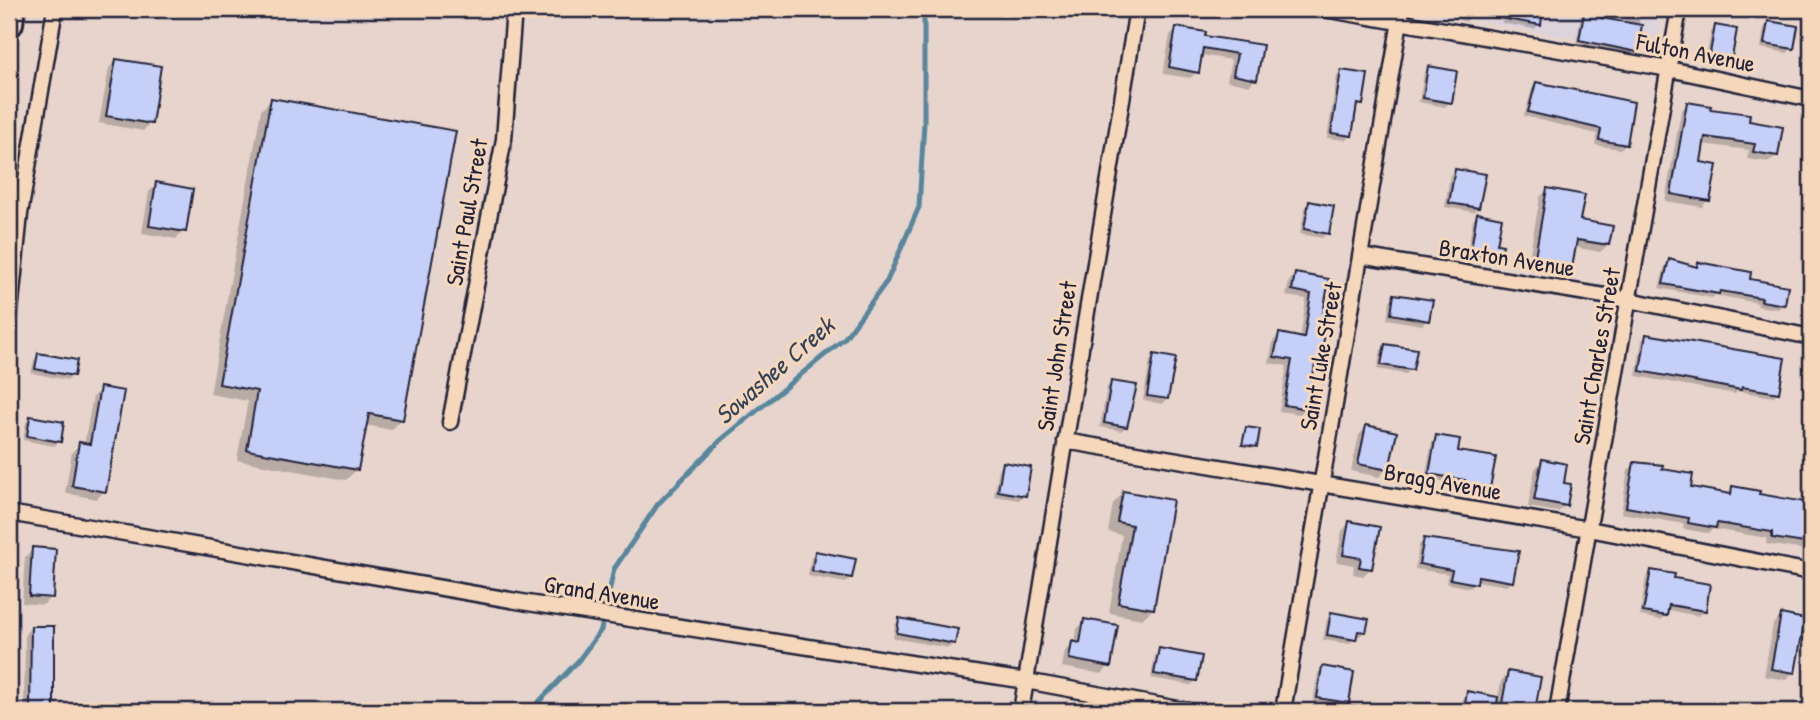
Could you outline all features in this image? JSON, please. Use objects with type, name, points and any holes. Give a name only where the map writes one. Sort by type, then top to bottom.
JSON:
[{"type":"highway","points":[[9,23],[11,9]]},
{"type":"street","points":[[9,322],[20,214],[55,9]]},
{"type":"street","name":"Saint Paul Street","points":[[450,422],[504,139],[514,9]]},
{"type":"street","name":"Saint John Street","points":[[1021,711],[1137,9]]},
{"type":"street","name":"Fulton Avenue","points":[[1324,9],[1401,15],[1811,99]]},
{"type":"street","name":"Saint Charles Street","points":[[1557,711],[1679,9]]},
{"type":"street","name":"Saint Luke Street","points":[[1283,711],[1401,15]]},
{"type":"street","name":"Braxton Avenue","points":[[1360,256],[1629,300],[1811,337]]},
{"type":"street","name":"Bragg Avenue","points":[[1065,440],[1589,529],[1811,572]]},
{"type":"street","name":"Grand Avenue","points":[[9,513],[528,603],[1026,681],[1189,711]]},
{"type":"shaded area","points":[[1422,9],[1663,9],[1656,52],[1421,12]]},
{"type":"building","points":[[1489,9],[1543,9],[1541,25],[1488,16]]},
{"type":"building","points":[[1585,9],[1602,12],[1601,18],[1642,25],[1637,52],[1579,40]]},
{"type":"building","points":[[1768,21],[1798,26],[1794,49],[1764,44]]},
{"type":"building","points":[[1715,25],[1737,29],[1731,63],[1709,59]]},
{"type":"building","points":[[1176,27],[1206,32],[1205,36],[1263,45],[1257,80],[1233,75],[1237,54],[1203,48],[1199,73],[1169,67]]},
{"type":"building","points":[[116,59],[161,66],[152,124],[106,116]]},
{"type":"building","points":[[1428,66],[1457,71],[1452,103],[1423,98]]},
{"type":"building","points":[[1341,70],[1368,74],[1363,105],[1357,104],[1352,136],[1331,133]]},
{"type":"building","points":[[1536,82],[1634,102],[1627,145],[1599,140],[1601,129],[1528,112]]},
{"type":"building","points":[[271,98],[456,131],[403,420],[369,414],[358,470],[247,450],[257,391],[219,384]]},
{"type":"building","points":[[1687,102],[1711,106],[1710,109],[1750,114],[1749,121],[1783,127],[1778,156],[1753,152],[1755,144],[1705,137],[1701,162],[1717,165],[1710,201],[1671,194]]},
{"type":"building","points":[[1455,169],[1486,174],[1479,208],[1449,203]]},
{"type":"building","points":[[156,182],[193,189],[186,232],[149,226]]},
{"type":"building","points":[[1547,188],[1585,195],[1580,220],[1613,226],[1609,245],[1577,240],[1572,268],[1534,262]]},
{"type":"building","points":[[1309,201],[1334,206],[1329,234],[1304,229]]},
{"type":"building","points":[[1477,213],[1502,218],[1497,244],[1503,245],[1500,260],[1470,255]]},
{"type":"building","points":[[1669,259],[1697,267],[1698,262],[1751,272],[1750,279],[1788,286],[1785,305],[1761,301],[1762,298],[1663,284]]},
{"type":"building","points":[[1295,273],[1329,279],[1320,331],[1325,332],[1320,365],[1315,364],[1308,409],[1284,405],[1292,360],[1274,357],[1279,333],[1304,338],[1311,294],[1292,290]]},
{"type":"building","points":[[1394,294],[1433,300],[1429,321],[1391,314]]},
{"type":"building","points":[[1646,334],[1785,358],[1779,393],[1742,387],[1741,390],[1640,371]]},
{"type":"building","points":[[1385,344],[1417,349],[1413,370],[1381,365]]},
{"type":"building","points":[[38,353],[77,360],[74,376],[35,369]]},
{"type":"building","points":[[1154,354],[1176,358],[1168,399],[1147,396]]},
{"type":"building","points":[[1111,381],[1137,385],[1127,427],[1104,423]]},
{"type":"building","points":[[100,387],[124,391],[106,492],[72,486],[79,442],[90,444]]},
{"type":"building","points":[[30,416],[64,422],[61,442],[27,436]]},
{"type":"building","points":[[1366,425],[1397,432],[1389,470],[1358,464]]},
{"type":"building","points":[[1246,427],[1260,429],[1257,447],[1242,445]]},
{"type":"building","points":[[1436,435],[1460,439],[1458,451],[1496,457],[1490,488],[1464,484],[1465,480],[1429,474]]},
{"type":"building","points":[[1542,459],[1567,464],[1564,483],[1571,484],[1567,506],[1534,500]]},
{"type":"building","points":[[1003,462],[1031,467],[1026,496],[998,491]]},
{"type":"building","points":[[1634,462],[1663,465],[1662,469],[1693,474],[1691,487],[1731,494],[1732,486],[1760,491],[1759,494],[1811,503],[1811,544],[1772,538],[1772,532],[1717,523],[1716,528],[1688,523],[1689,518],[1626,507]]},
{"type":"building","points":[[1123,491],[1173,500],[1154,609],[1118,603],[1132,525],[1117,522]]},
{"type":"building","points":[[1349,521],[1380,527],[1372,569],[1359,567],[1361,558],[1343,555]]},
{"type":"building","points":[[1424,538],[1519,551],[1513,582],[1478,576],[1477,584],[1450,579],[1452,570],[1419,564]]},
{"type":"building","points":[[32,547],[56,549],[53,598],[29,596]]},
{"type":"building","points":[[815,551],[856,559],[852,578],[812,571]]},
{"type":"building","points":[[1651,570],[1675,574],[1674,578],[1710,584],[1706,611],[1669,605],[1667,616],[1643,612]]},
{"type":"building","points":[[1331,612],[1369,619],[1366,632],[1358,631],[1356,640],[1327,635]]},
{"type":"building","points":[[1781,614],[1805,619],[1795,673],[1771,669]]},
{"type":"building","points":[[899,618],[958,629],[955,644],[897,633]]},
{"type":"building","points":[[1084,619],[1118,625],[1111,667],[1069,659],[1072,641],[1080,643]]},
{"type":"building","points":[[31,626],[54,626],[54,711],[30,711]]},
{"type":"building","points":[[1159,648],[1202,656],[1197,681],[1154,674]]},
{"type":"building","points":[[1322,666],[1354,672],[1349,703],[1317,698]]},
{"type":"building","points":[[1508,671],[1541,677],[1535,711],[1501,709]]},
{"type":"building","points":[[1467,691],[1498,697],[1496,711],[1464,711]]},
{"type":"waterway","name":"Sowashee Creek","points":[[530,711],[578,661],[601,630],[614,569],[658,504],[720,441],[844,339],[887,281],[919,207],[924,123],[924,9]]}]
